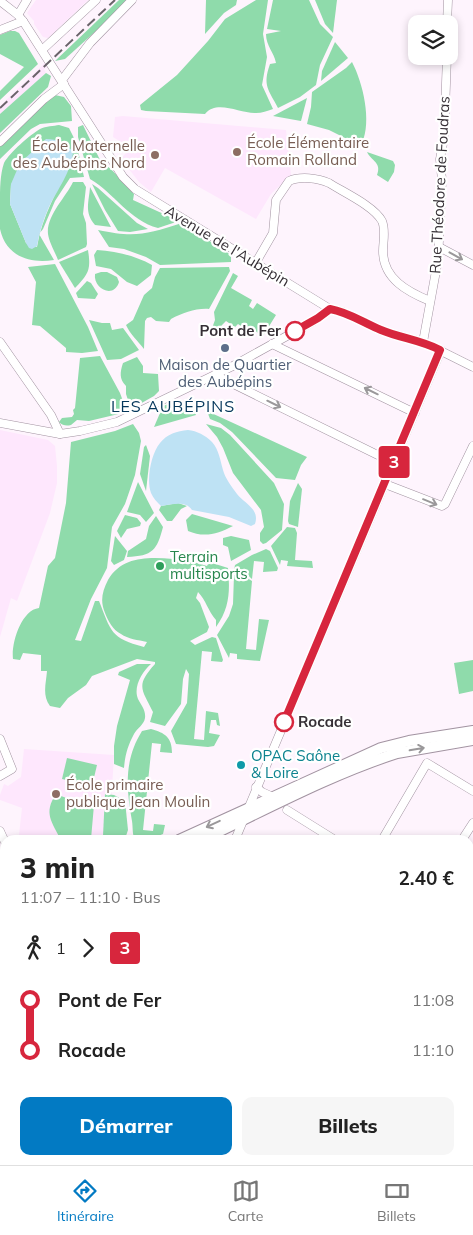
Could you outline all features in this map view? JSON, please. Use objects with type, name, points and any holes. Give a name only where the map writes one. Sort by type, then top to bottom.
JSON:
[{"type":"main road","points":[[190,835],[381,748],[409,741],[473,731]]},
{"type":"main road","points":[[211,835],[386,756],[473,740]]},
{"type":"street","points":[[0,30],[20,18],[27,0]]},
{"type":"street","points":[[42,50],[96,0]]},
{"type":"street","points":[[0,142],[63,82],[90,43],[132,0]]},
{"type":"street","points":[[447,15],[448,0]]},
{"type":"street","name":"Avenue de l'Aubépin","points":[[0,1],[20,18],[128,184],[330,309],[343,312],[382,331],[423,342],[473,367]]},
{"type":"street","name":"Rue Théodore de Foudras","points":[[423,342],[438,260],[442,173],[440,159],[444,138],[447,65]]},
{"type":"street","points":[[256,264],[273,233],[276,200],[289,181],[300,178],[321,180],[370,208],[378,216],[384,226],[383,252],[385,265],[402,287],[430,301]]},
{"type":"street","points":[[439,246],[473,265]]},
{"type":"street","points":[[0,423],[60,434],[80,432],[117,422],[215,376],[314,321],[330,309]]},
{"type":"street","points":[[0,342],[51,415],[60,434]]},
{"type":"street","points":[[272,344],[415,413]]},
{"type":"street","points":[[236,835],[440,350]]},
{"type":"street","points":[[215,376],[394,463]]},
{"type":"street","points":[[384,484],[442,506],[445,504],[473,446]]},
{"type":"street","points":[[0,739],[12,769],[0,776]]},
{"type":"street","points":[[385,835],[427,763],[473,791]]},
{"type":"street","points":[[256,787],[273,797]]},
{"type":"street","points":[[287,810],[327,835]]},
{"type":"street","points":[[465,835],[473,823]]},
{"type":"shaded area","points":[[36,0],[88,0],[48,38],[43,37],[27,13]]},
{"type":"shaded area","points":[[48,60],[50,64],[44,69],[46,73],[0,114],[0,106]]},
{"type":"shaded area","name":"École Élémentaire Romain Rolland","points":[[123,116],[286,130],[291,175],[271,194],[256,219],[165,168],[151,192],[139,182],[121,159],[130,148],[113,137],[115,117]]},
{"type":"shaded area","points":[[0,430],[48,440],[55,446],[57,483],[50,513],[17,601],[11,598],[0,637]]},
{"type":"shaded area","name":"École primaire publique Jean Moulin","points":[[24,749],[114,755],[109,835],[19,835],[22,808],[0,800],[0,795],[4,784],[8,786],[21,777]]},
{"type":"green space","points":[[119,0],[127,0],[65,59],[55,61]]},
{"type":"green space","points":[[206,0],[237,0],[236,5],[224,13],[205,34]]},
{"type":"green space","points":[[256,0],[268,0],[263,34],[267,57],[262,85],[273,109],[250,113],[222,107],[210,110],[205,114],[141,110],[140,105],[177,75],[225,19]]},
{"type":"green space","points":[[273,0],[309,0],[320,24],[333,37],[320,65],[316,85],[300,97],[278,108],[269,92],[267,83],[270,64],[276,63],[267,42],[266,34],[281,31],[267,29]]},
{"type":"green space","points":[[315,0],[337,0],[333,33],[325,24]]},
{"type":"green space","points":[[10,31],[19,33],[38,64],[0,100],[0,91],[24,67],[0,54],[0,35]]},
{"type":"green space","points":[[335,42],[348,58],[321,81],[322,71]]},
{"type":"green space","points":[[352,62],[360,80],[365,102],[366,124],[362,143],[351,141],[329,130],[307,124],[312,92]]},
{"type":"green space","points":[[46,73],[51,76],[48,87],[0,133],[0,114]]},
{"type":"green space","points":[[55,95],[64,97],[71,106],[72,121],[40,124],[31,129],[0,159],[0,146]]},
{"type":"green space","points":[[307,98],[301,121],[273,116]]},
{"type":"green space","points":[[59,125],[69,128],[76,142],[84,177],[70,178],[55,201],[40,232],[51,203],[72,161],[11,184],[10,204],[26,243],[37,247],[40,235],[54,260],[36,261],[13,252],[3,238],[0,229],[2,172],[4,163],[26,139],[40,129]]},
{"type":"green space","points":[[83,125],[101,162],[111,169],[134,194],[133,200],[179,221],[158,228],[148,224],[131,213],[90,179],[78,137],[78,127]]},
{"type":"green space","points":[[367,152],[393,161],[395,165],[394,172],[388,182],[377,175],[377,164]]},
{"type":"green space","points":[[73,182],[83,182],[86,187],[83,214],[86,223],[87,244],[86,247],[58,260],[51,244],[48,227],[53,214]]},
{"type":"green space","points":[[92,184],[137,223],[148,229],[130,232],[118,231]]},
{"type":"green space","points":[[90,187],[111,227],[95,225],[89,216]]},
{"type":"green space","points":[[182,223],[231,255],[231,262],[160,265],[146,257],[124,249],[109,247],[98,230],[122,234],[141,234]]},
{"type":"green space","points":[[88,250],[88,271],[75,288],[59,262]]},
{"type":"green space","points":[[97,250],[126,255],[146,262],[152,265],[151,275],[137,286],[127,282],[111,269],[96,266],[94,255]]},
{"type":"green space","points":[[55,264],[88,327],[98,351],[66,352],[66,348],[40,326],[32,325],[36,282],[28,267]]},
{"type":"green space","points":[[229,267],[230,271],[209,309],[190,311],[171,319],[169,322],[156,321],[151,317],[147,318],[145,321],[144,349],[126,325],[133,320],[144,295],[152,288],[160,268]]},
{"type":"green space","points":[[107,272],[117,277],[119,282],[113,290],[104,290],[97,284],[95,274]]},
{"type":"green space","points":[[233,273],[238,276],[231,288],[252,300],[249,306],[253,309],[257,303],[276,315],[263,336],[252,329],[250,332],[238,324],[235,327],[226,321],[216,328],[215,331],[211,331],[215,320],[214,312]]},
{"type":"green space","points":[[87,281],[91,283],[98,294],[95,299],[78,298],[76,293]]},
{"type":"green space","points":[[89,320],[110,323],[112,330],[123,328],[139,350],[121,359],[107,360]]},
{"type":"green space","points":[[100,356],[120,393],[127,412],[89,421],[77,420],[71,425],[62,424],[59,422],[62,418],[72,417],[74,414],[80,358]]},
{"type":"green space","points":[[137,357],[143,366],[143,373],[158,374],[159,391],[154,396],[131,409],[126,394],[126,386],[121,378],[121,372],[123,363]]},
{"type":"green space","points":[[179,400],[194,409],[196,415],[154,427],[163,406]]},
{"type":"green space","points":[[207,411],[307,457],[301,465],[295,480],[276,478],[232,432],[220,423],[210,419]]},
{"type":"green space","points":[[133,424],[139,433],[141,441],[135,475],[125,504],[112,527],[107,568],[91,599],[75,640],[81,641],[95,601],[99,601],[113,632],[124,640],[144,647],[147,642],[127,637],[118,632],[111,625],[103,609],[103,593],[108,580],[114,572],[128,562],[146,558],[164,558],[207,566],[209,562],[228,568],[228,599],[221,620],[216,627],[216,620],[198,592],[196,598],[200,603],[209,627],[207,632],[190,641],[195,645],[212,637],[216,638],[223,660],[222,662],[211,661],[212,652],[202,651],[194,739],[204,740],[206,711],[218,713],[220,726],[217,725],[216,720],[211,720],[209,733],[220,735],[214,746],[176,744],[171,731],[187,703],[189,674],[186,669],[183,679],[181,704],[165,726],[150,722],[153,712],[142,688],[145,678],[155,662],[137,659],[92,676],[86,685],[68,698],[60,708],[50,706],[46,698],[47,671],[41,671],[41,655],[23,653],[20,660],[13,659],[14,645],[22,621],[33,610],[39,608],[48,566],[55,558],[66,503],[71,442],[115,431]]},
{"type":"green space","points":[[206,424],[221,428],[230,435],[274,483],[284,504],[282,530],[266,543],[263,544],[260,541],[260,533],[264,527],[261,510],[233,473],[217,437]]},
{"type":"green space","points":[[146,445],[150,456],[146,491],[140,474],[144,447]]},
{"type":"green space","points":[[138,482],[154,513],[146,522],[140,515],[127,512]]},
{"type":"green space","points":[[298,483],[302,489],[298,527],[289,524],[288,521],[290,501]]},
{"type":"green space","points":[[178,503],[187,506],[181,509],[172,521],[167,521],[159,510],[161,506]]},
{"type":"green space","points":[[192,514],[233,526],[211,534],[194,533],[188,531],[186,520]]},
{"type":"green space","points":[[125,515],[137,518],[141,523],[140,526],[127,529],[121,538],[117,531]]},
{"type":"green space","points":[[156,516],[163,527],[156,546],[143,555],[127,557],[128,551],[146,539],[149,526]]},
{"type":"green space","points":[[287,527],[295,528],[297,533],[295,560],[312,561],[313,568],[287,566],[288,561],[281,560],[280,565],[271,546]]},
{"type":"green space","points":[[115,536],[127,551],[124,560],[114,565],[111,561]]},
{"type":"green space","points":[[231,536],[249,540],[251,550],[231,561],[228,547],[223,545],[223,538]]},
{"type":"green space","points":[[266,549],[270,551],[278,568],[277,571],[263,572],[264,562],[254,561],[252,579],[244,572],[234,570],[235,565]]},
{"type":"green space","points":[[234,575],[242,575],[252,581],[246,649],[256,650],[259,619],[269,620],[260,661],[237,659],[237,654],[230,653],[229,658],[217,635],[229,616],[233,604]]},
{"type":"green space","points":[[473,660],[473,691],[459,694],[454,663]]},
{"type":"green space","points":[[137,664],[151,664],[144,671],[137,690],[138,699],[144,710],[145,718],[130,742],[124,768],[114,764],[114,746],[117,726],[130,680],[118,675],[119,672]]},
{"type":"green space","points":[[151,729],[160,732],[167,736],[172,748],[172,753],[160,752],[161,744],[152,743],[143,830],[153,831],[154,824],[165,825],[163,834],[160,835],[134,835],[133,833],[128,797],[128,774],[132,753],[142,731]]},
{"type":"green space","points":[[67,758],[97,765],[92,786],[62,779]]},
{"type":"green space","points":[[56,794],[87,806],[89,802],[94,805],[91,835],[58,835],[49,812]]},
{"type":"green space","points":[[105,794],[114,795],[125,801],[128,830],[126,835],[103,835]]},
{"type":"water","points":[[46,139],[61,142],[73,151],[67,173],[44,218],[37,246],[32,249],[26,243],[10,204],[11,184],[20,163]]},
{"type":"water","points":[[188,430],[204,435],[214,445],[227,479],[237,494],[254,511],[255,524],[251,526],[229,517],[192,510],[182,504],[161,506],[154,498],[151,493],[149,474],[157,448],[169,435]]},
{"type":"railway","points":[[0,108],[115,0]]},
{"type":"bus line","name":"3","points":[[284,722],[440,350],[423,342],[382,331],[343,312],[330,309],[295,331]]},
{"type":"place","name":"École Élémentaire Romain Rolland","points":[[237,152]]},
{"type":"place","name":"École Maternelle des Aubépins Nord","points":[[155,155]]},
{"type":"place","name":"Pont de Fer","points":[[295,331]]},
{"type":"place","name":"Maison de Quartier des Aubépins","points":[[225,348]]},
{"type":"place","name":"Terrain multisports","points":[[160,566]]},
{"type":"place","name":"Rocade","points":[[284,722]]},
{"type":"place","name":"OPAC Saône & Loire","points":[[241,765]]},
{"type":"place","name":"École primaire publique Jean Moulin","points":[[56,794]]},
{"type":"district","name":"LES AUBÉPINS","points":[[173,406]]}]
